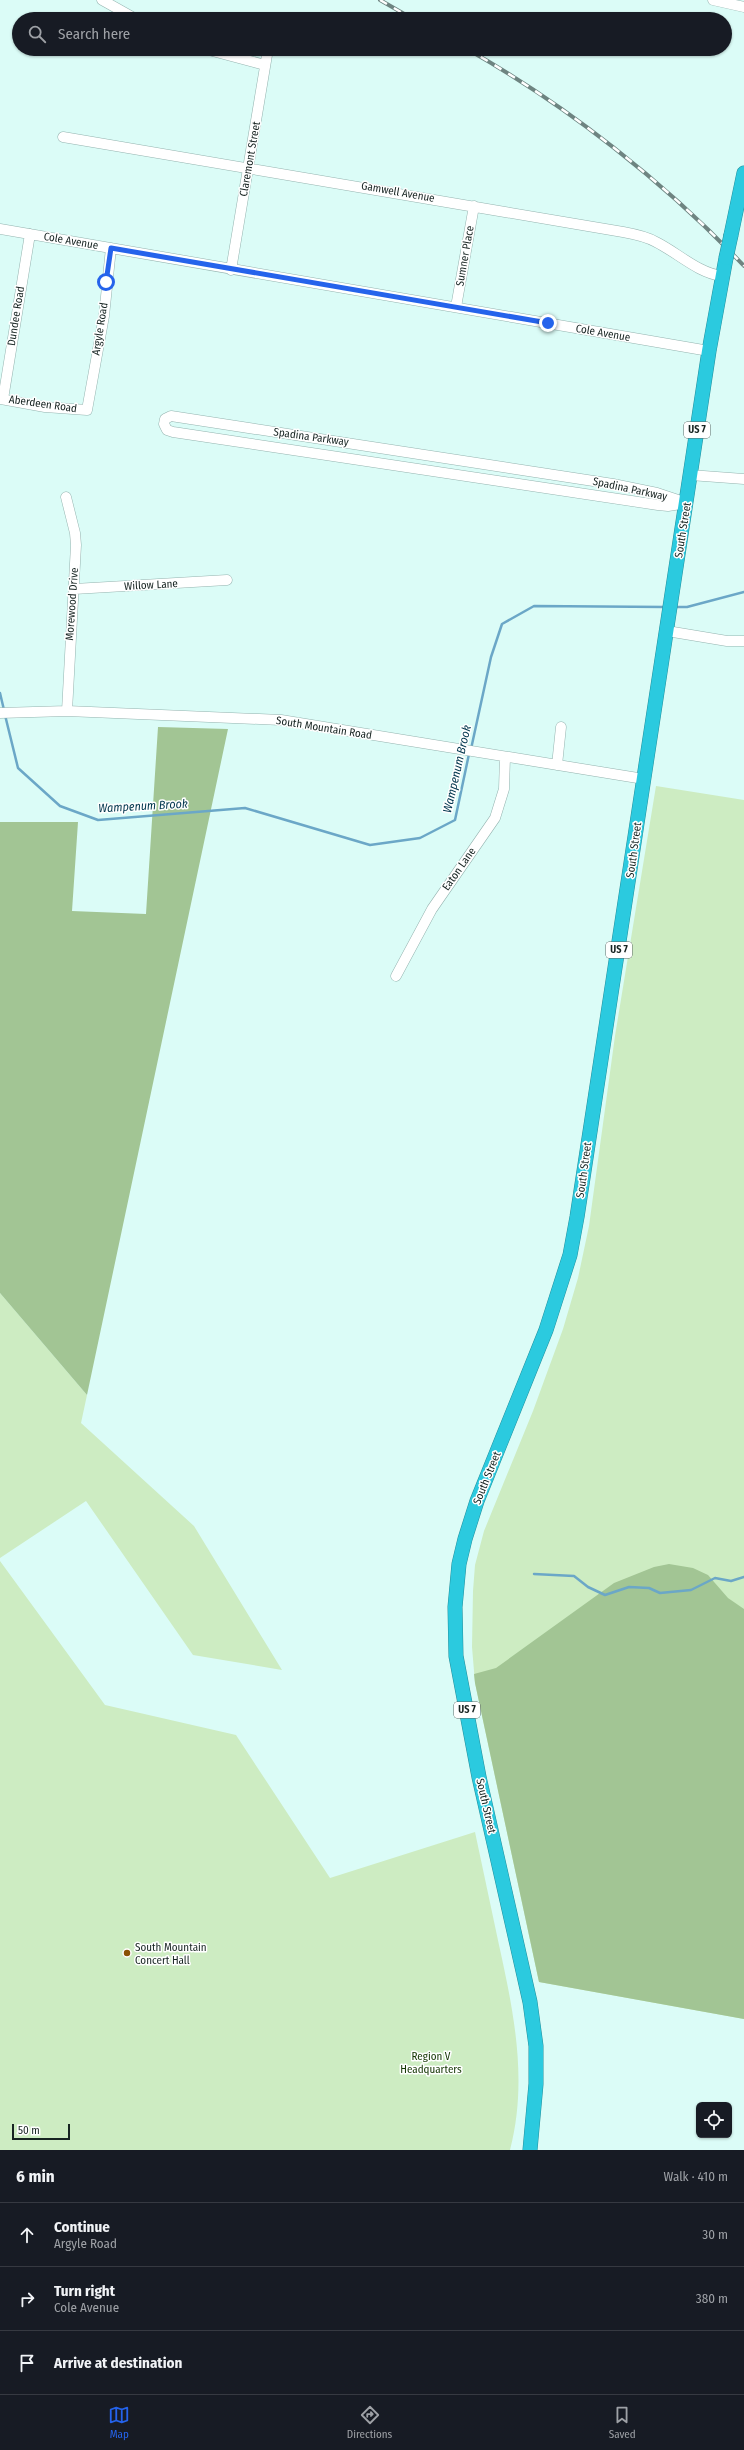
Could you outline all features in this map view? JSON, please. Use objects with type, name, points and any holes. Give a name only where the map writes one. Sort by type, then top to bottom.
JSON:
[{"type":"highway","name":"South Street","points":[[530,2150],[536,2084],[536,2046],[530,2002],[472,1740],[456,1656],[455,1607],[459,1564],[477,1501],[539,1350],[570,1255],[578,1218],[709,351],[722,276],[744,173]]},
{"type":"street","points":[[102,0],[123,12]]},
{"type":"street","points":[[713,0],[744,7]]},
{"type":"street","points":[[233,56],[265,64]]},
{"type":"street","name":"Claremont Street","points":[[231,270],[267,56]]},
{"type":"street","name":"Gamwell Avenue","points":[[63,137],[638,235],[655,241],[695,266],[714,275],[722,276]]},
{"type":"street","name":"Sumner Place","points":[[456,307],[474,206]]},
{"type":"street","name":"Cole Avenue","points":[[0,229],[231,270],[709,351]]},
{"type":"street","name":"Dundee Road","points":[[2,399],[30,234]]},
{"type":"street","name":"Argyle Road","points":[[87,410],[104,316],[111,248]]},
{"type":"street","name":"Aberdeen Road","points":[[2,399],[45,407],[87,410]]},
{"type":"street","name":"Spadina Parkway","points":[[171,416],[537,471],[658,493],[687,503],[668,506],[658,505],[534,485],[173,432],[165,428],[164,421],[171,416]]},
{"type":"street","points":[[411,467],[414,453]]},
{"type":"street","points":[[534,485],[537,471]]},
{"type":"street","points":[[690,475],[744,479]]},
{"type":"street","name":"Morewood Drive","points":[[66,497],[75,533],[74,589],[67,712]]},
{"type":"street","name":"Willow Lane","points":[[74,589],[227,580]]},
{"type":"street","points":[[667,631],[727,641],[744,641]]},
{"type":"street","name":"South Mountain Road","points":[[5,713],[67,712],[281,720],[644,779]]},
{"type":"street","points":[[557,766],[561,727]]},
{"type":"street","name":"Eaton Lane","points":[[396,976],[432,909],[495,818],[504,789],[505,757]]},
{"type":"green space","points":[[158,727],[228,729],[87,1395],[0,1293],[0,822],[78,822],[72,911],[146,914]]},
{"type":"green space","points":[[656,786],[744,800],[744,2019],[539,1982],[475,1683],[472,1647],[475,1565],[484,1531],[533,1411],[563,1329],[578,1278],[589,1226],[615,1036]]},
{"type":"green space","points":[[0,1293],[87,1395],[81,1423],[194,1526],[282,1670],[193,1655],[86,1501],[0,1558]]},
{"type":"green space","name":"South Mountain Concert Hall","points":[[0,1561],[105,1705],[236,1735],[330,1878],[475,1832],[510,1996],[517,2047],[518,2098],[510,2150],[0,2150]]},
{"type":"green space","points":[[669,1564],[693,1568],[708,1575],[728,1598],[744,1609],[744,2019],[539,1982],[475,1683],[474,1674],[496,1668],[614,1583],[654,1567]]},
{"type":"waterway","name":"Wampenum Brook","points":[[675,607],[687,607],[744,592]]},
{"type":"waterway","name":"Wampenum Brook","points":[[471,749],[491,657],[502,624],[534,606],[666,607]]},
{"type":"waterway","name":"Wampenum Brook","points":[[0,693],[4,710]]},
{"type":"waterway","name":"Wampenum Brook","points":[[5,715],[18,768],[60,806],[98,820],[245,808],[370,845],[420,838],[455,820],[469,754]]},
{"type":"waterway","points":[[534,1574],[574,1576],[588,1587],[605,1595],[629,1587],[649,1588],[660,1593],[691,1590],[715,1578],[731,1581],[744,1577]]},
{"type":"railway","points":[[380,0],[401,12]]},
{"type":"railway","points":[[479,56],[578,120],[613,147],[682,205],[744,266]]},
{"type":"place","name":"South Mountain Concert Hall","points":[[127,1953]]},
{"type":"route","points":[[106,282],[111,248],[170,257],[231,270],[548,323]]},
{"type":"park label","name":"Region V Headquarters","points":[[431,2062]]}]
